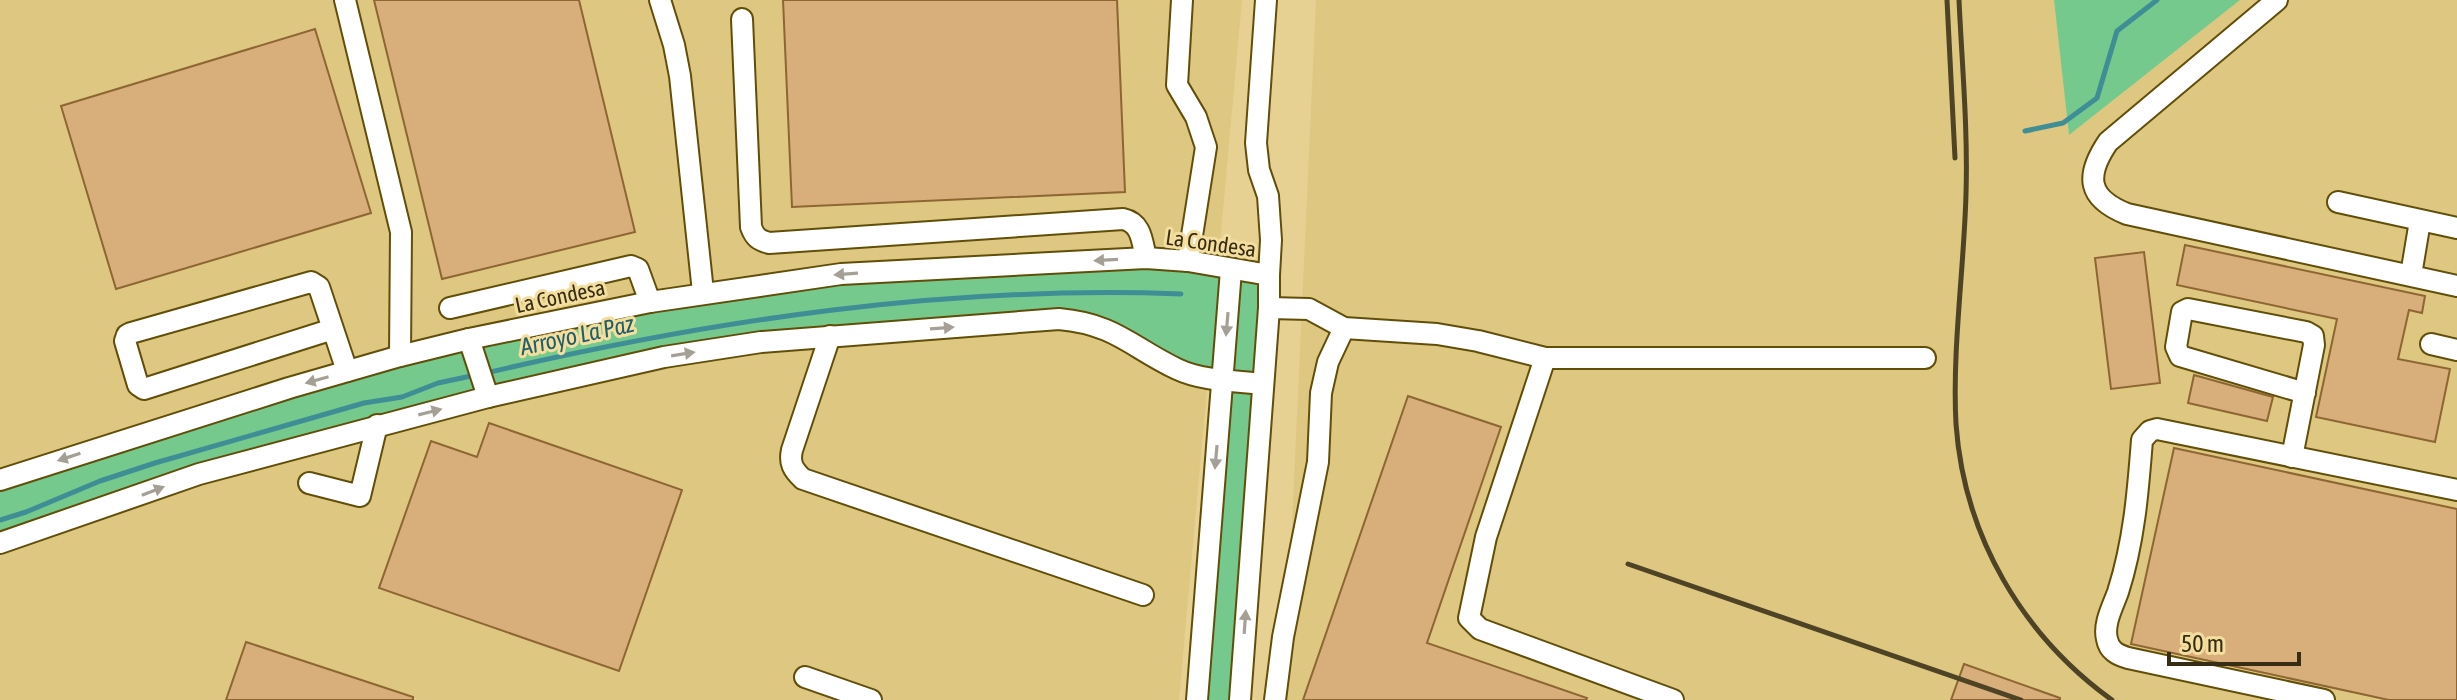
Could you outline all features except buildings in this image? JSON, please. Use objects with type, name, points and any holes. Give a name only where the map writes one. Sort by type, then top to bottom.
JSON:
[{"type":"street","points":[[345,0],[401,232],[400,356]]},
{"type":"street","points":[[660,0],[680,76],[703,292]]},
{"type":"street","points":[[1182,0],[1177,85],[1196,117],[1206,147],[1188,261]]},
{"type":"street","points":[[1266,0],[1256,143],[1259,170],[1268,196],[1271,240],[1269,275]]},
{"type":"street","points":[[2277,0],[2108,142],[2093,174],[2098,197],[2110,208],[2127,214],[2457,286]]},
{"type":"street","points":[[742,19],[751,227],[760,241],[769,243],[1123,219],[1130,221],[1140,232],[1146,258]]},
{"type":"street","points":[[2338,202],[2457,228]]},
{"type":"street","points":[[2411,275],[2420,221]]},
{"type":"street","name":"La Condesa","points":[[0,480],[400,356],[471,345],[703,292],[841,274],[1146,258],[1188,261],[1269,275],[1240,700]]},
{"type":"street","points":[[450,308],[631,266],[638,269],[650,302]]},
{"type":"street","points":[[1197,700],[1231,270]]},
{"type":"street","points":[[333,329],[144,389],[138,385],[125,341],[131,333],[311,282],[319,287],[333,329],[347,371]]},
{"type":"street","points":[[1269,308],[1309,309],[1344,328],[1437,334],[1545,358],[1925,358]]},
{"type":"street","points":[[2292,457],[2305,393],[2314,345],[2310,334],[2188,309],[2182,312],[2176,347],[2180,356],[2305,393]]},
{"type":"street","points":[[0,543],[199,474],[377,425],[485,390],[761,342],[1059,319],[1085,321],[1112,331],[1179,370],[1263,384]]},
{"type":"street","points":[[1275,700],[1283,637],[1318,462],[1321,393],[1328,362],[1344,328]]},
{"type":"street","points":[[830,336],[790,457],[795,472],[803,479],[1143,595]]},
{"type":"street","points":[[2431,344],[2457,350]]},
{"type":"street","points":[[471,345],[485,390]]},
{"type":"street","points":[[1545,358],[1486,537],[1469,618],[1480,629],[1673,700]]},
{"type":"street","points":[[309,483],[360,496],[377,425]]},
{"type":"street","points":[[2324,700],[2115,654],[2107,642],[2106,627],[2133,533],[2145,435],[2157,429],[2457,490]]},
{"type":"street","points":[[805,677],[871,700]]},
{"type":"shaded area","points":[[0,0],[1242,0],[1179,700],[0,700]]},
{"type":"shaded area","points":[[1316,0],[2054,0],[2069,135],[2240,0],[2457,0],[2457,700],[1284,700]]},
{"type":"green space","points":[[2054,0],[2240,0],[2069,135]]},
{"type":"green space","points":[[1146,258],[1269,275],[1240,700],[1197,700],[1222,379],[1085,321],[830,336],[488,397],[0,543],[0,480],[289,388],[703,292]]},
{"type":"waterway","name":"Arroyo La Paz","points":[[2025,131],[2063,123],[2097,98],[2117,31],[2157,0]]},
{"type":"waterway","name":"Arroyo La Paz","points":[[486,373],[657,337],[831,310],[1006,295],[1181,294]]},
{"type":"waterway","name":"Arroyo La Paz","points":[[0,520],[155,463],[364,403],[402,397],[438,383],[476,375]]},
{"type":"railway","points":[[1947,0],[1955,158]]},
{"type":"railway","points":[[1959,0],[1966,170],[1956,367],[1956,424],[1961,465],[1971,505],[2003,580],[2025,614],[2051,645],[2112,700]]},
{"type":"railway","points":[[1628,564],[2021,700]]}]
